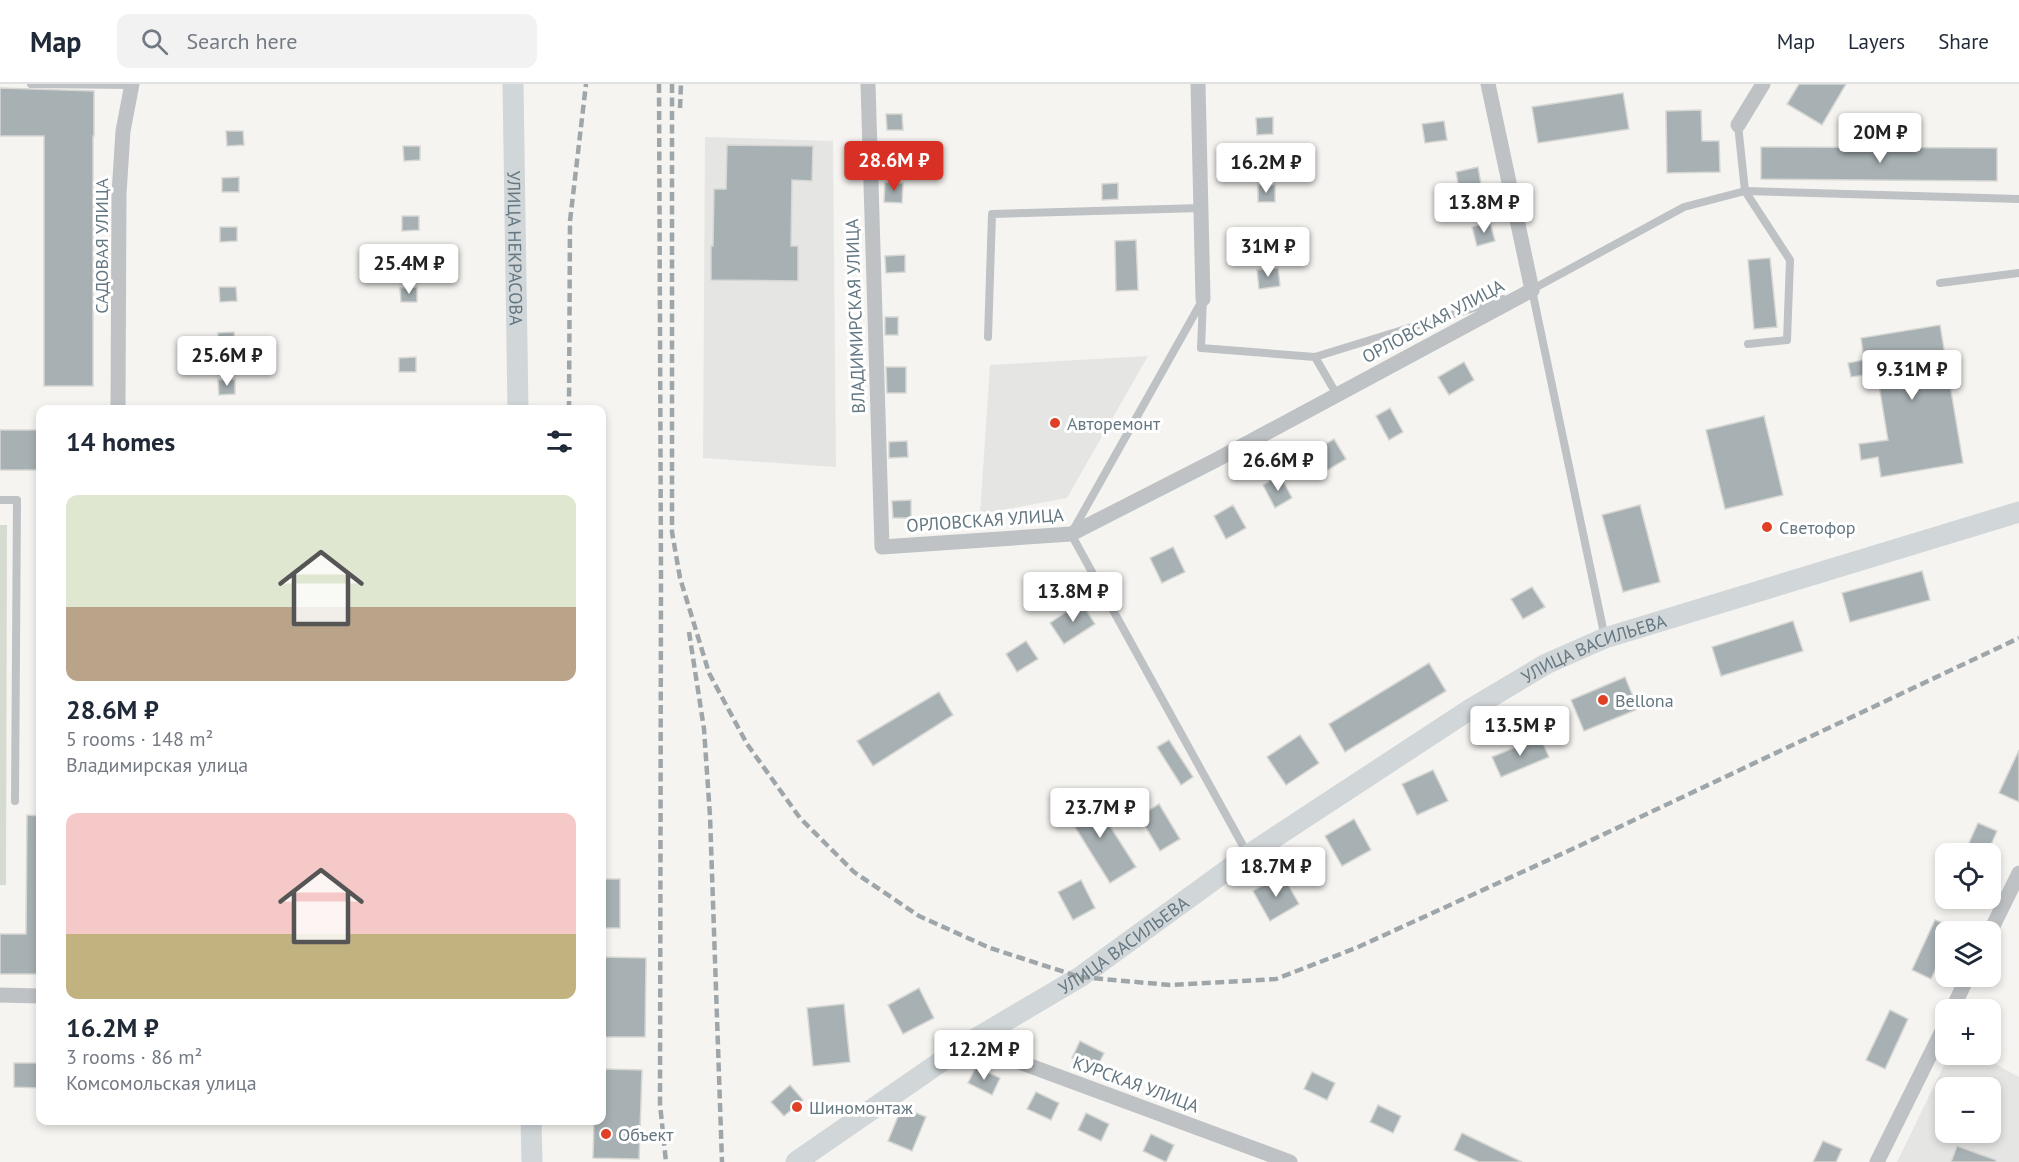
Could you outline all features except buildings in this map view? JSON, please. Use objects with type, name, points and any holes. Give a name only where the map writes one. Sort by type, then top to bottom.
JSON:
[{"type":"street","name":"УЛИЦА НЕКРАСОВА","points":[[513,84],[518,405]]},
{"type":"street","name":"ВЛАДИМИРСКАЯ УЛИЦА","points":[[868,84],[882,547]]},
{"type":"street","points":[[1198,84],[1203,299]]},
{"type":"street","points":[[1488,84],[1532,290]]},
{"type":"street","points":[[1738,125],[1763,84]]},
{"type":"street","name":"САДОВАЯ УЛИЦА","points":[[118,405],[119,194],[123,131],[132,85]]},
{"type":"street","name":"ОРЛОВСКАЯ УЛИЦА","points":[[882,547],[1071,534],[1216,460],[1532,290]]},
{"type":"street","name":"УЛИЦА ВАСИЛЬЕВА","points":[[796,1162],[968,1043],[1080,977],[1248,855],[1469,710],[1546,664],[1605,638],[2019,512]]},
{"type":"street","points":[[1995,921],[2019,873]]},
{"type":"street","points":[[0,995],[36,996]]},
{"type":"street","name":"КУРСКАЯ УЛИЦА","points":[[968,1043],[1290,1162]]},
{"type":"street","points":[[1877,1162],[1935,1045]]},
{"type":"street","points":[[531,1125],[532,1162]]},
{"type":"lane","points":[[31,84],[132,85]]},
{"type":"lane","points":[[1738,125],[1745,191],[1790,260],[1787,340],[1748,344]]},
{"type":"lane","name":"ОРЛОВСКАЯ УЛИЦА","points":[[1532,290],[1684,207],[1745,191],[2017,199]]},
{"type":"lane","points":[[988,337],[992,214],[1201,208]]},
{"type":"lane","points":[[1940,283],[2019,273]]},
{"type":"lane","points":[[1203,299],[1201,348],[1315,357],[1532,290],[1605,638]]},
{"type":"lane","points":[[1203,299],[1071,534],[1248,855]]},
{"type":"lane","points":[[1315,357],[1337,395]]},
{"type":"lane","points":[[0,500],[17,500],[15,801]]},
{"type":"shaded area","points":[[705,137],[833,141],[836,467],[703,458]]},
{"type":"shaded area","points":[[1148,356],[1067,498],[980,514],[990,365]]},
{"type":"shaded area","points":[[0,525],[7,525],[6,885],[0,885]]},
{"type":"shaded area","points":[[1944,1065],[1997,1065],[2019,1077],[2019,1162],[1897,1162],[1935,1084],[1935,1143],[2001,1143],[2001,1077],[1938,1077]]},
{"type":"railway","points":[[569,405],[570,221],[586,84]]},
{"type":"railway","points":[[659,84],[660,1104],[666,1162]]},
{"type":"railway","points":[[672,84],[672,532],[680,578],[709,673],[747,744],[800,818],[854,872],[919,916],[990,948],[1080,977],[1170,985],[1276,979],[1356,948],[1579,846],[2019,638]]},
{"type":"railway","points":[[680,108],[681,84]]},
{"type":"railway","points":[[689,632],[704,729],[710,816],[722,1162]]},
{"type":"place","name":"Авторемонт","points":[[1055,423]]},
{"type":"place","name":"Светофор","points":[[1767,527]]},
{"type":"place","name":"Bellona","points":[[1603,700]]},
{"type":"place","name":"Шиномонтаж","points":[[797,1107]]},
{"type":"place","name":"Объект","points":[[606,1134]]}]
